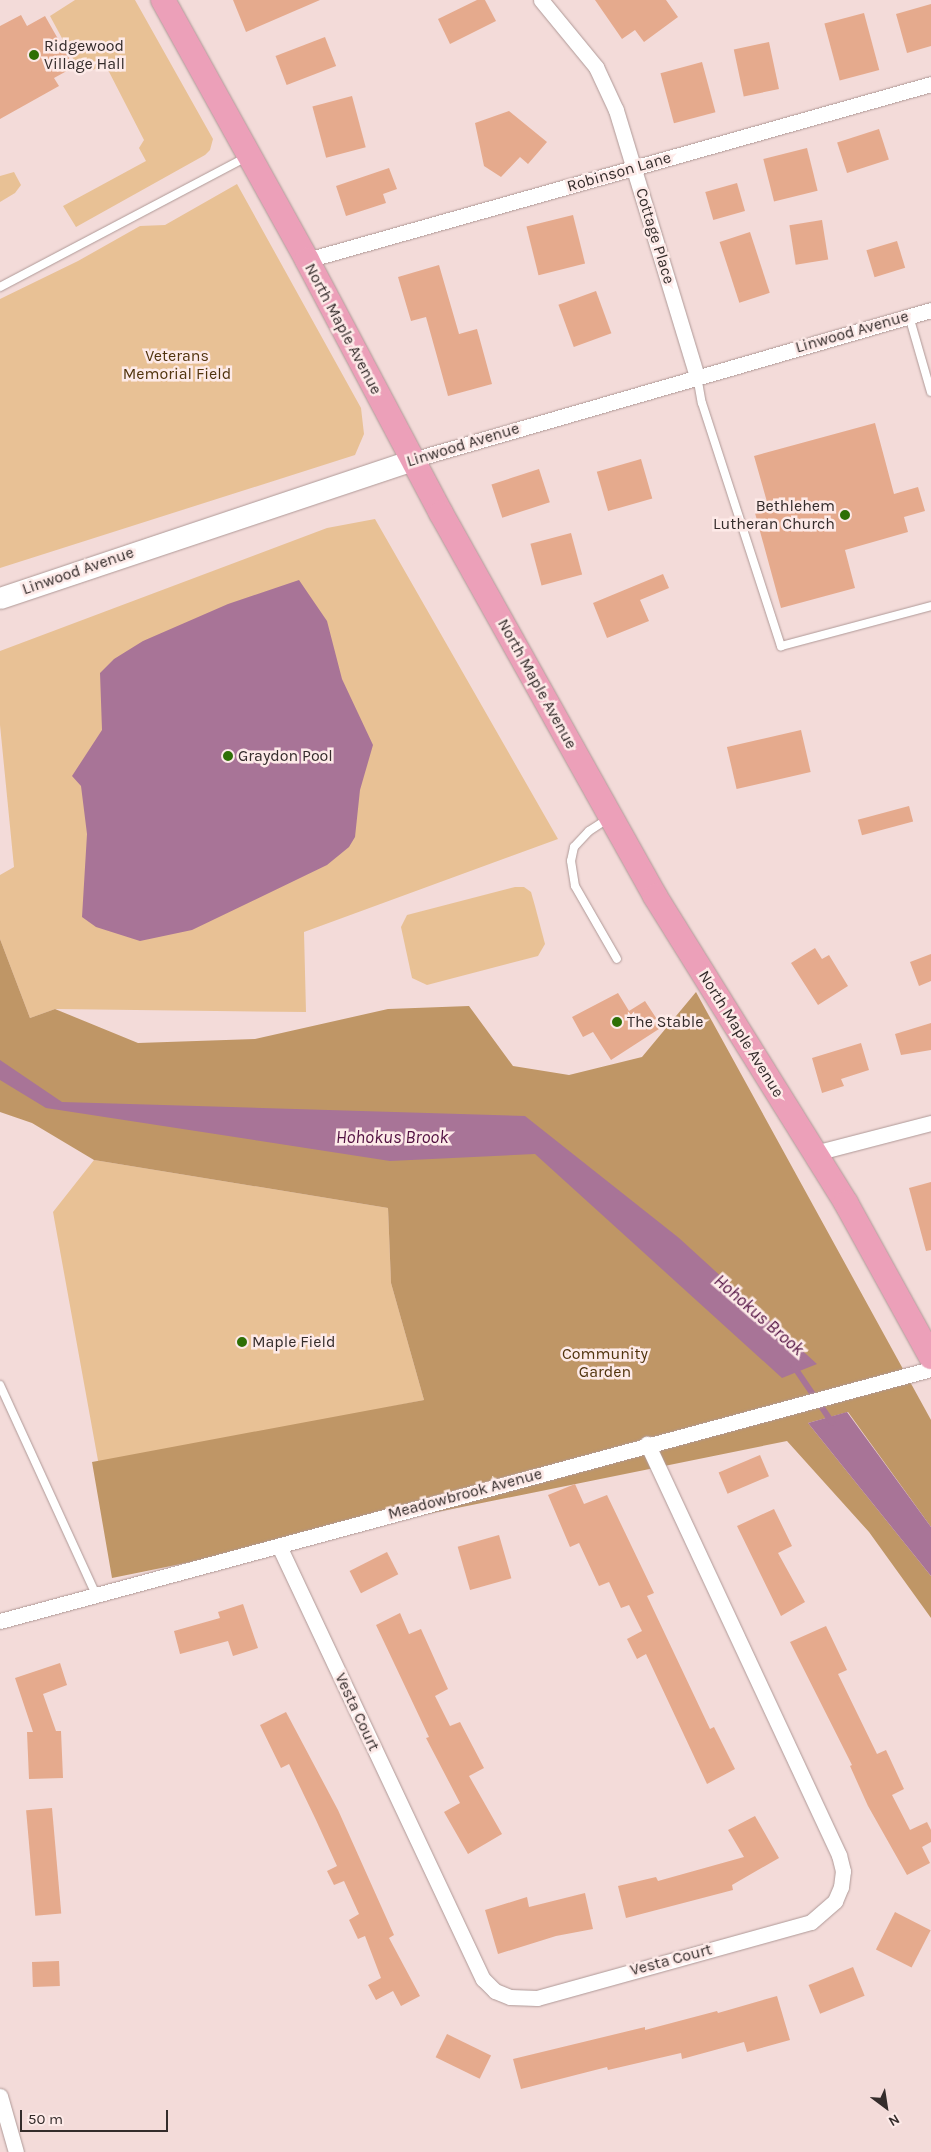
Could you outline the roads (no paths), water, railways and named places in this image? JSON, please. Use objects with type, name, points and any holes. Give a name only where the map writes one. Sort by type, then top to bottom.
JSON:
[{"type":"main road","name":"North Maple Avenue","points":[[163,0],[247,157],[307,260],[412,460],[655,896],[815,1153],[931,1357]]},
{"type":"main road","name":"Linwood Avenue","points":[[0,598],[412,460]]},
{"type":"street","name":"Cottage Place","points":[[541,0],[596,67],[616,110],[697,376]]},
{"type":"street","name":"Robinson Lane","points":[[307,260],[931,84]]},
{"type":"street","name":"Linwood Avenue","points":[[412,460],[697,376],[931,310]]},
{"type":"street","points":[[815,1153],[931,1123]]},
{"type":"street","name":"Meadowbrook Avenue","points":[[0,1622],[792,1404],[931,1368]]},
{"type":"street","name":"Vesta Court","points":[[278,1546],[483,1979],[496,1991],[510,1998],[537,1998],[812,1922],[835,1901],[841,1888],[843,1871],[839,1855],[648,1444]]},
{"type":"street","points":[[0,2096],[16,2152]]},
{"type":"lane","points":[[0,287],[247,157]]},
{"type":"lane","points":[[909,316],[931,392]]},
{"type":"lane","points":[[697,376],[702,403],[781,646],[931,606]]},
{"type":"lane","points":[[611,817],[579,842],[571,861],[574,886],[617,959]]},
{"type":"lane","points":[[0,1385],[96,1595]]},
{"type":"water","name":"Graydon Pool","points":[[299,580],[327,621],[342,679],[373,745],[360,790],[355,837],[349,847],[327,865],[192,930],[140,941],[96,927],[82,917],[87,834],[81,786],[72,776],[102,730],[100,673],[114,659],[143,641],[228,604]]},
{"type":"water","name":"Hohokus Brook","points":[[0,1060],[62,1102],[525,1116],[679,1238],[817,1364],[782,1378],[535,1154],[390,1161],[46,1108],[0,1080]]},
{"type":"water","points":[[847,1412],[931,1527],[931,1576],[808,1423]]},
{"type":"waterway","name":"Hohokus Brook","points":[[794,1366],[832,1422]]},
{"type":"place","name":"Ridgewood Village Hall","points":[[34,55]]},
{"type":"place","name":"Bethlehem Lutheran Church","points":[[845,515]]},
{"type":"place","name":"Graydon Pool","points":[[228,756]]},
{"type":"place","name":"The Stable","points":[[617,1022]]},
{"type":"place","name":"Maple Field","points":[[242,1342]]},
{"type":"park label","name":"Veterans Memorial Field","points":[[177,365]]},
{"type":"park label","name":"Community Garden","points":[[605,1363]]}]
